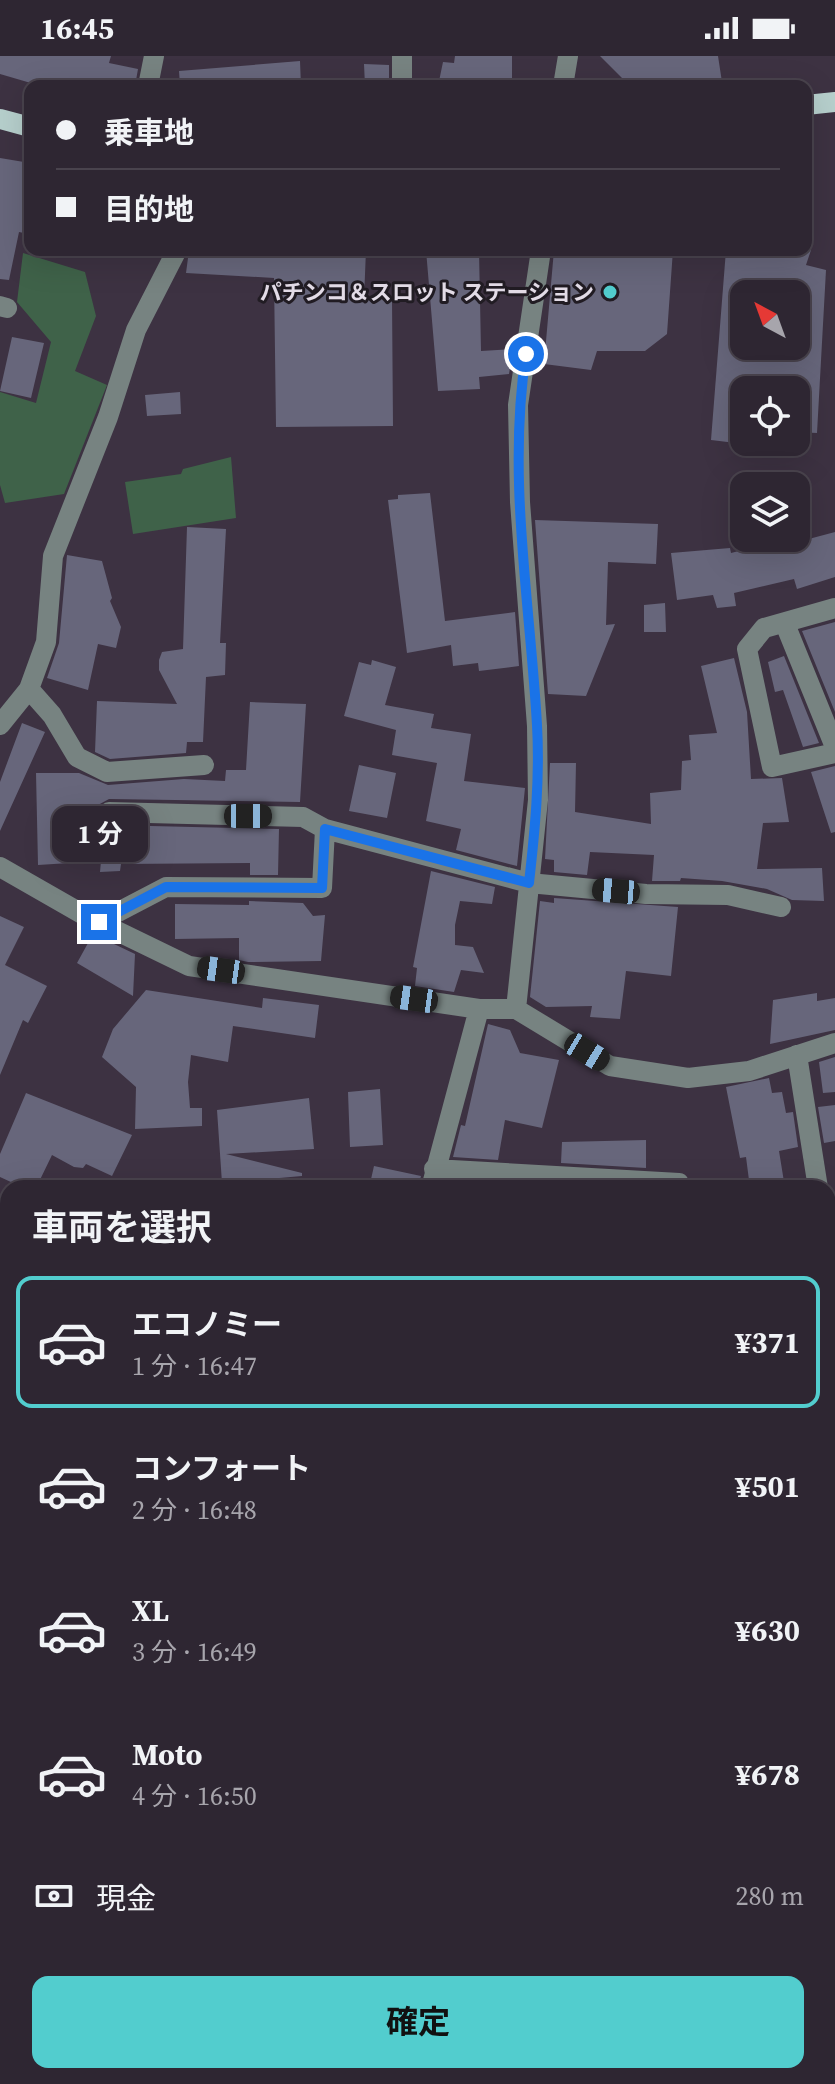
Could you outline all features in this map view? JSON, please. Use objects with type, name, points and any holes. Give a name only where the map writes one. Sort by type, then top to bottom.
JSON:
[{"type":"main road","points":[[812,104],[835,102]]},
{"type":"main road","points":[[0,119],[24,125]]},
{"type":"street","points":[[149,80],[154,56]]},
{"type":"street","points":[[402,56],[402,80]]},
{"type":"street","points":[[564,80],[568,56]]},
{"type":"street","points":[[0,725],[29,689],[46,642],[53,556],[108,417],[136,330],[174,256]]},
{"type":"street","points":[[516,1009],[538,800],[537,726],[520,516],[518,405],[540,256]]},
{"type":"street","points":[[785,624],[835,750],[772,767],[747,649],[764,628],[835,608]]},
{"type":"street","points":[[29,689],[52,715],[77,757],[107,772],[204,765]]},
{"type":"street","points":[[109,812],[303,817],[325,829],[529,883],[646,894],[728,895],[781,907]]},
{"type":"street","points":[[99,922],[166,887],[322,888],[325,829]]},
{"type":"street","points":[[0,867],[99,922],[189,966],[479,1009],[516,1009],[610,1066],[688,1078],[749,1071],[835,1043]]},
{"type":"street","points":[[479,1009],[432,1178],[531,1180]]},
{"type":"street","points":[[797,1055],[817,1180]]},
{"type":"green space","points":[[23,253],[24,256],[85,272],[96,316],[75,371],[107,385],[64,494],[5,503],[0,485],[0,392],[36,403],[51,342],[17,302]]},
{"type":"green space","points":[[231,457],[236,518],[133,534],[125,482],[181,474],[183,469]]},
{"type":"building","points":[[0,56],[111,56],[109,63],[138,69],[136,80],[24,81],[0,74]]},
{"type":"building","points":[[455,56],[512,56],[512,80],[439,80],[443,62],[454,63]]},
{"type":"building","points":[[600,56],[718,56],[722,80],[624,80]]},
{"type":"building","points":[[300,61],[301,80],[180,80],[179,71]]},
{"type":"building","points":[[364,64],[389,65],[389,80],[365,80]]},
{"type":"building","points":[[0,158],[24,162],[24,233],[19,232],[9,280],[0,279]]},
{"type":"building","points":[[366,256],[364,299],[392,299],[393,426],[276,427],[274,278],[186,273],[188,258]]},
{"type":"building","points":[[427,256],[479,256],[481,351],[513,349],[509,374],[479,377],[480,389],[438,391]]},
{"type":"building","name":"パチンコ＆スロット ステーション","points":[[553,256],[673,256],[667,334],[645,351],[597,351],[591,370],[544,364]]},
{"type":"building","points":[[726,256],[809,256],[806,265],[826,270],[817,433],[810,433],[810,376],[730,376],[730,442],[711,440]]},
{"type":"building","points":[[12,337],[44,343],[31,398],[0,391]]},
{"type":"building","points":[[180,392],[181,414],[147,416],[145,395]]},
{"type":"building","points":[[430,493],[445,621],[515,612],[519,666],[479,671],[478,663],[453,666],[451,645],[407,653],[388,500],[398,499],[398,495]]},
{"type":"building","points":[[535,520],[658,524],[656,564],[608,562],[606,625],[615,624],[586,696],[548,694]]},
{"type":"building","points":[[187,527],[226,529],[220,643],[226,643],[225,675],[206,677],[203,742],[187,742],[186,753],[110,759],[95,752],[97,701],[177,704],[159,670],[159,660],[162,652],[183,649]]},
{"type":"building","points":[[835,532],[835,577],[797,589],[794,579],[734,593],[736,606],[717,608],[713,595],[677,600],[671,553],[730,548],[731,553],[810,552],[810,539]]},
{"type":"building","points":[[67,555],[102,561],[112,598],[110,601],[121,627],[116,648],[98,644],[88,690],[47,678],[59,643]]},
{"type":"building","points":[[665,603],[666,632],[644,632],[644,605]]},
{"type":"building","points":[[835,622],[835,712],[802,631]]},
{"type":"building","points":[[784,656],[819,743],[803,747],[783,690],[775,692],[768,662]]},
{"type":"building","points":[[734,658],[747,712],[751,779],[782,778],[789,822],[763,823],[757,869],[822,868],[824,901],[792,900],[767,889],[722,881],[681,878],[680,881],[652,881],[654,855],[590,852],[587,875],[554,872],[554,860],[545,859],[550,763],[576,763],[575,812],[651,824],[650,793],[681,790],[682,761],[691,760],[689,735],[717,733],[701,666]]},
{"type":"building","points":[[372,660],[396,667],[385,705],[434,714],[431,728],[471,734],[464,781],[525,788],[517,866],[456,850],[461,829],[426,821],[437,763],[392,755],[396,730],[344,716],[359,662],[371,665]]},
{"type":"building","points":[[250,702],[306,704],[300,802],[109,799],[98,805],[96,812],[102,823],[109,825],[279,829],[278,875],[250,875],[250,863],[121,864],[120,871],[100,872],[101,861],[38,865],[36,773],[79,773],[108,785],[184,779],[225,781],[226,770],[246,770]]},
{"type":"building","points":[[22,723],[45,732],[0,831],[0,782]]},
{"type":"building","points":[[359,765],[396,773],[387,818],[349,811]]},
{"type":"building","points":[[835,766],[835,832],[831,833],[811,772]]},
{"type":"building","points":[[431,871],[495,887],[492,904],[460,901],[455,945],[473,947],[484,973],[461,970],[454,992],[415,986],[417,968],[413,967]]},
{"type":"building","points":[[554,898],[678,907],[671,976],[626,971],[620,1019],[590,1017],[592,1006],[546,1007],[530,997],[540,901],[554,903]]},
{"type":"building","points":[[249,901],[303,903],[313,916],[325,915],[321,961],[248,962],[239,960],[239,938],[175,939],[175,904],[249,905]]},
{"type":"building","points":[[0,916],[24,927],[5,965],[47,986],[28,1023],[23,1020],[0,1075]]},
{"type":"building","points":[[93,934],[135,954],[133,996],[77,963]]},
{"type":"building","points":[[146,990],[262,1008],[263,998],[319,1005],[315,1038],[233,1026],[228,1062],[191,1055],[188,1082],[190,1108],[202,1108],[202,1126],[135,1129],[136,1087],[102,1057],[113,1029]]},
{"type":"building","points":[[817,993],[817,1001],[835,998],[835,1030],[770,1044],[773,1000]]},
{"type":"building","points":[[488,1024],[510,1030],[520,1053],[559,1060],[542,1128],[505,1120],[498,1160],[453,1157],[461,1125],[465,1126]]},
{"type":"building","points":[[835,1057],[835,1092],[823,1093],[819,1062]]},
{"type":"building","points":[[769,1078],[772,1093],[782,1092],[786,1113],[793,1112],[798,1147],[779,1151],[784,1180],[749,1180],[746,1157],[740,1158],[726,1087]]},
{"type":"building","points":[[380,1089],[383,1145],[350,1147],[348,1092]]},
{"type":"building","points":[[26,1093],[132,1135],[112,1176],[86,1164],[83,1168],[74,1167],[52,1155],[40,1180],[7,1180],[0,1177],[0,1154]]},
{"type":"building","points":[[309,1098],[314,1149],[226,1154],[302,1173],[302,1176],[222,1180],[217,1110]]},
{"type":"building","points":[[835,1105],[835,1141],[824,1143],[818,1107]]},
{"type":"building","points":[[646,1140],[646,1168],[561,1163],[562,1142]]},
{"type":"building","points":[[374,1166],[421,1176],[420,1180],[371,1180]]},
{"type":"place","name":"パチンコ＆スロット ステーション","points":[[610,292]]},
{"type":"route","points":[[99,922],[166,887],[322,888],[325,829],[529,883],[538,800],[537,726],[520,502],[518,405],[526,354]]}]
